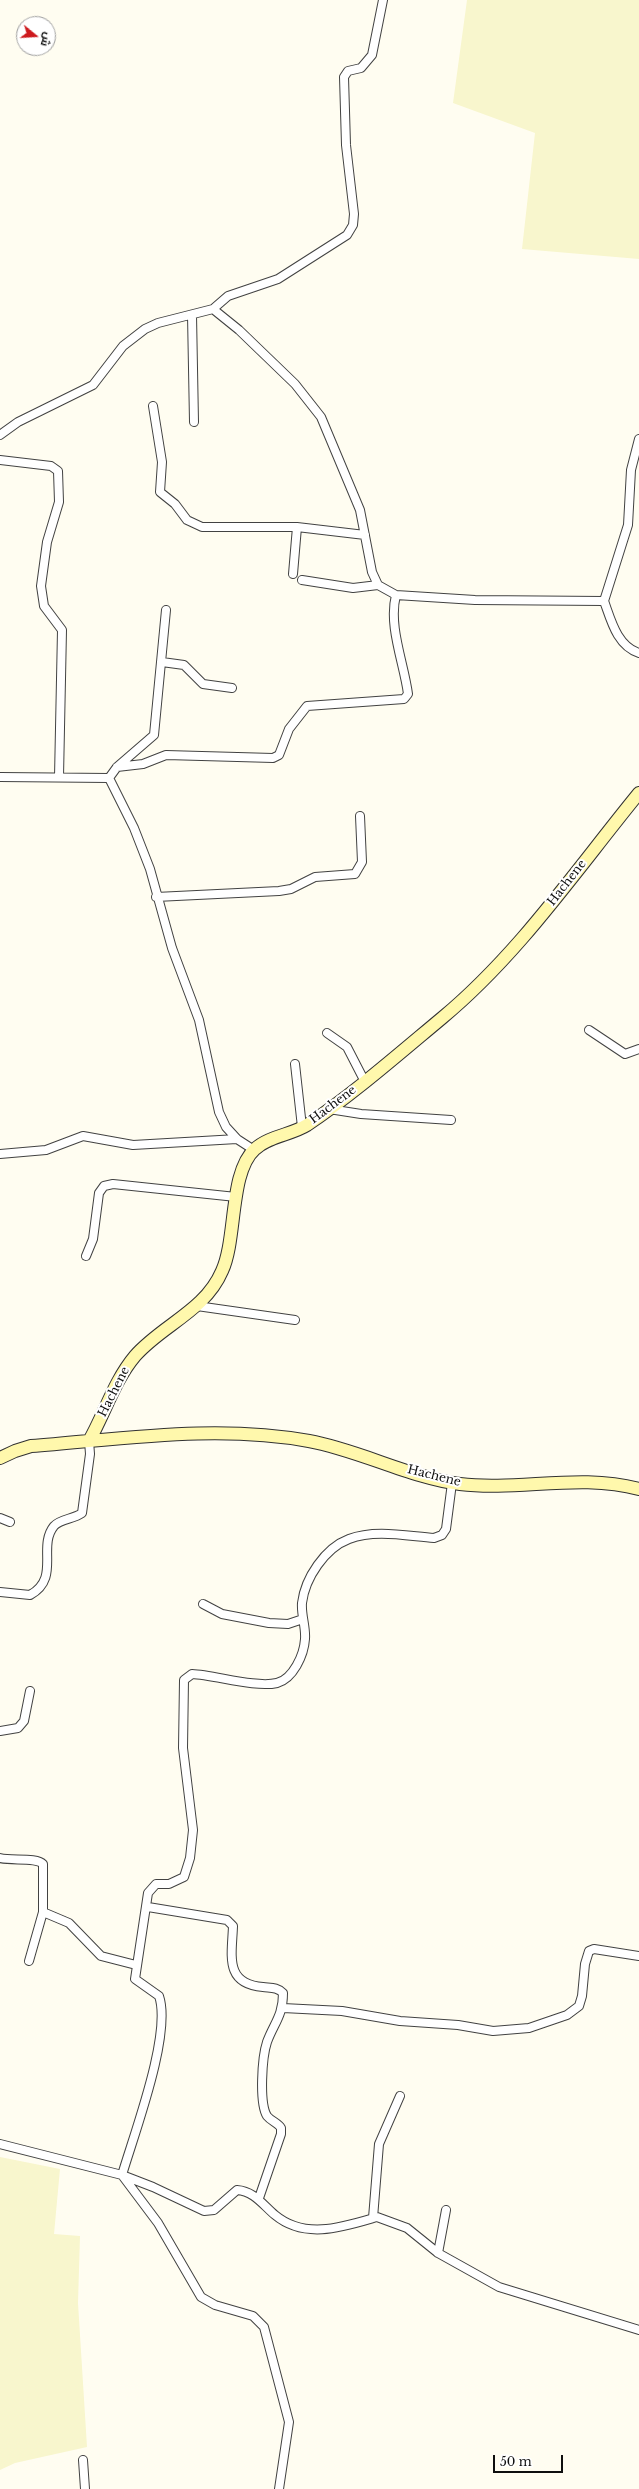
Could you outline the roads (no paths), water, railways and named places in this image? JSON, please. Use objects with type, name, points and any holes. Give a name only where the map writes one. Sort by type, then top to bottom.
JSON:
[{"type":"street","points":[[0,435],[18,422],[93,385],[122,346],[145,329],[158,323],[213,310],[228,296],[278,279],[347,234],[353,224],[353,202],[346,145],[344,77],[348,71],[361,68],[372,55],[383,0]]},
{"type":"street","points":[[213,310],[239,330],[295,384],[312,404],[337,451],[360,510],[374,578],[378,585],[396,596],[475,600],[604,601]]},
{"type":"street","points":[[192,315],[194,422]]},
{"type":"street","points":[[153,406],[162,462],[160,492],[175,504],[186,520],[202,527],[297,527],[365,535]]},
{"type":"street","points":[[639,439],[631,470],[628,525],[604,601],[613,626],[622,643],[629,649],[639,653]]},
{"type":"street","points":[[0,460],[51,466],[58,472],[59,502],[47,542],[41,586],[44,606],[62,630],[59,777]]},
{"type":"street","points":[[292,574],[297,527]]},
{"type":"street","points":[[302,580],[353,588],[378,585]]},
{"type":"street","points":[[117,767],[143,764],[166,755],[274,758],[278,755],[289,729],[307,706],[404,699],[408,694],[393,606],[396,596]]},
{"type":"street","points":[[109,778],[117,767],[154,734],[166,610]]},
{"type":"street","points":[[162,662],[184,665],[203,684],[232,688]]},
{"type":"street","points":[[0,777],[109,778]]},
{"type":"street","points":[[109,778],[143,849],[172,948],[199,1020],[219,1112],[226,1127],[237,1139],[254,1150]]},
{"type":"street","name":"Hachene","points":[[89,1441],[129,1364],[150,1342],[197,1306],[212,1289],[226,1261],[236,1197],[245,1165],[254,1150],[302,1127],[329,1109],[443,1017],[505,958],[548,907],[639,793]]},
{"type":"street","points":[[156,897],[279,891],[290,889],[315,877],[355,874],[362,862],[360,816]]},
{"type":"street","points":[[589,1030],[625,1054],[639,1049]]},
{"type":"street","points":[[327,1033],[347,1047],[364,1080]]},
{"type":"street","points":[[294,1064],[302,1127]]},
{"type":"street","points":[[329,1109],[361,1114],[450,1120]]},
{"type":"street","points":[[0,1154],[46,1150],[83,1136],[133,1145],[237,1139]]},
{"type":"street","points":[[86,1256],[93,1239],[99,1193],[104,1186],[113,1184],[236,1197]]},
{"type":"street","points":[[197,1306],[295,1320]]},
{"type":"street","name":"Hachene","points":[[0,1458],[15,1450],[31,1446],[213,1432],[276,1436],[353,1451],[452,1483],[503,1486],[602,1483],[639,1489]]},
{"type":"street","points":[[0,1592],[30,1595],[37,1591],[42,1584],[48,1569],[49,1538],[52,1530],[55,1525],[82,1514],[90,1454],[89,1441]]},
{"type":"street","points":[[122,2175],[158,2051],[162,2024],[162,2010],[159,1996],[135,1980],[136,1965],[148,1907],[148,1893],[152,1886],[180,1881],[187,1870],[190,1858],[193,1830],[183,1748],[183,1703],[186,1677],[197,1674],[267,1683],[283,1680],[292,1672],[302,1654],[306,1638],[302,1603],[312,1572],[335,1547],[349,1539],[370,1535],[434,1538],[442,1535],[446,1529],[452,1483]]},
{"type":"street","points":[[0,1518],[10,1522]]},
{"type":"street","points":[[203,1604],[222,1614],[269,1623],[288,1624],[303,1619]]},
{"type":"street","points":[[0,1731],[18,1728],[24,1721],[30,1691]]},
{"type":"street","points":[[0,1858],[10,1860],[37,1860],[43,1864],[43,1912],[29,1961]]},
{"type":"street","points":[[148,1907],[230,1923],[233,1926],[232,1966],[234,1973],[250,1985],[280,1990],[283,1993],[283,2008],[264,2054],[263,2086],[265,2112],[268,2117],[281,2128],[281,2134],[259,2198]]},
{"type":"street","points":[[43,1912],[69,1923],[101,1956],[136,1965]]},
{"type":"street","points":[[283,2008],[342,2011],[400,2021],[458,2025],[493,2032],[529,2028],[567,2015],[579,2006],[582,1996],[585,1964],[589,1951],[594,1949],[639,1956]]},
{"type":"street","points":[[373,2218],[379,2144],[400,2096]]},
{"type":"street","points":[[0,2144],[122,2175],[204,2211],[214,2210],[238,2190],[259,2198],[282,2220],[307,2230],[327,2229],[373,2218],[385,2219],[407,2228],[438,2253],[499,2287],[639,2330]]},
{"type":"street","points":[[122,2175],[158,2223],[201,2297],[215,2305],[253,2316],[264,2327],[289,2422],[279,2489]]},
{"type":"street","points":[[438,2253],[446,2210]]},
{"type":"street","points":[[83,2460],[85,2489]]}]
